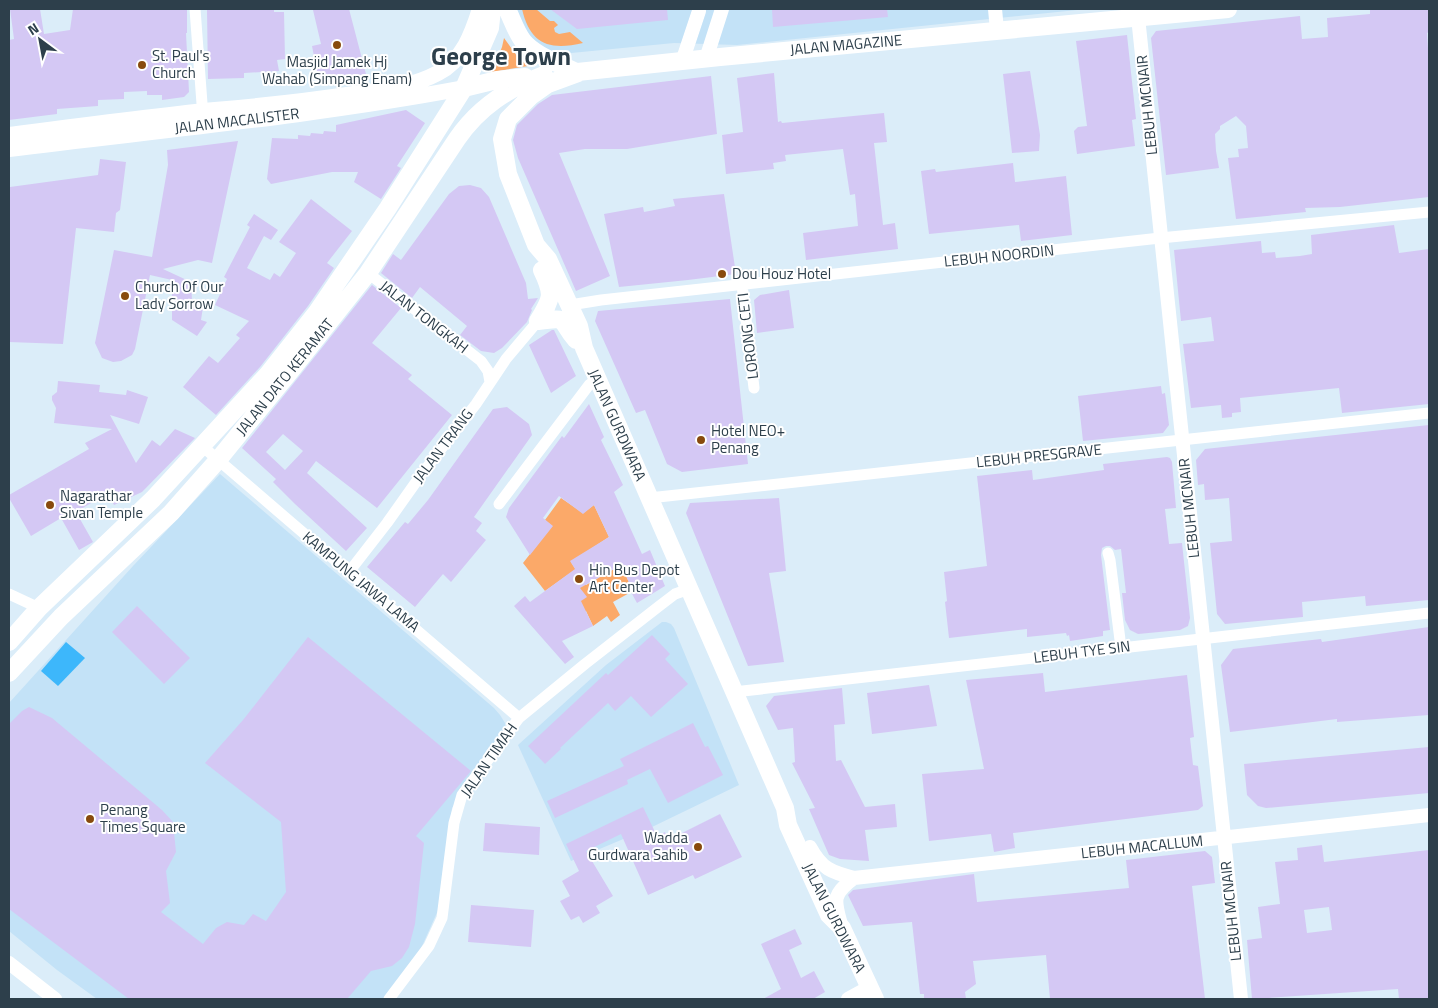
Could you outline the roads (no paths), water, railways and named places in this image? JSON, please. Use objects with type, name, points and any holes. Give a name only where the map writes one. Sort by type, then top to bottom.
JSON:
[{"type":"main road","name":"JALAN MACALISTER","points":[[9,149],[394,88],[415,83],[439,73],[464,50],[472,36],[480,9]]},
{"type":"main road","name":"JALAN DATO KERAMAT","points":[[9,642],[39,608],[153,499],[268,374],[317,312],[388,208],[464,88],[490,28],[492,9]]},
{"type":"main road","points":[[507,9],[518,32],[528,46],[538,54],[578,73]]},
{"type":"main road","name":"JALAN MAGAZINE","points":[[464,88],[497,80],[544,75],[1228,9]]},
{"type":"main road","name":"JALAN GURDWARA","points":[[578,73],[548,84],[531,96],[508,119],[502,139],[508,174],[536,246],[548,259],[579,326],[584,348],[785,808],[788,825],[829,915],[842,928],[873,993]]},
{"type":"main road","name":"JALAN DATO KERAMAT","points":[[9,673],[61,617],[171,513],[218,460],[368,273],[457,139],[472,120],[503,93],[544,75]]},
{"type":"main road","name":"JALAN MACALISTER","points":[[9,135],[402,100],[464,88]]},
{"type":"main road","points":[[536,246],[550,294],[549,302],[538,321]]},
{"type":"main road","points":[[538,321],[556,318],[564,321],[573,336],[584,348]]},
{"type":"main road","name":"JALAN GURDWARA","points":[[785,808],[796,819],[810,847]]},
{"type":"street","points":[[195,9],[203,119]]},
{"type":"street","points":[[706,59],[722,9]]},
{"type":"street","points":[[995,9],[996,30]]},
{"type":"street","points":[[682,62],[699,11]]},
{"type":"street","name":"LEBUH MCNAIR","points":[[1138,17],[1240,999]]},
{"type":"street","name":"LEBUH NOORDIN","points":[[570,306],[601,300],[1160,238],[1429,212]]},
{"type":"street","name":"JALAN TONGKAH","points":[[368,273],[481,361],[488,371],[490,382]]},
{"type":"street","name":"LORONG CETI","points":[[742,285],[754,388]]},
{"type":"street","name":"JALAN TRANG","points":[[350,572],[506,359],[538,321]]},
{"type":"street","name":"JALAN TONGKAH","points":[[481,361],[490,362],[506,359]]},
{"type":"street","points":[[499,504],[589,385],[597,379]]},
{"type":"street","name":"LEBUH PRESGRAVE","points":[[649,498],[1429,414]]},
{"type":"street","name":"KAMPUNG JAWA LAMA","points":[[202,446],[519,718]]},
{"type":"street","points":[[1108,553],[1121,648]]},
{"type":"street","name":"JALAN TIMAH","points":[[389,999],[429,946],[442,918],[454,823],[462,795],[519,718],[658,607],[676,594],[689,589]]},
{"type":"street","points":[[9,594],[39,608]]},
{"type":"street","name":"LEBUH TYE SIN","points":[[734,692],[1429,613]]},
{"type":"street","name":"LEBUH MACALLUM","points":[[810,847],[816,859],[824,867],[833,872],[854,878],[1429,815]]},
{"type":"street","points":[[842,928],[836,896],[840,889],[854,878]]},
{"type":"street","points":[[9,963],[55,999]]},
{"type":"street","points":[[848,999],[873,993]]},
{"type":"water","points":[[66,642],[85,658],[58,686],[41,671]]},
{"type":"place","name":"Masjid Jamek Hj Wahab (Simpang Enam)","points":[[337,45]]},
{"type":"place","name":"St. Paul's Church","points":[[142,65]]},
{"type":"place","name":"Dou Houz Hotel","points":[[722,274]]},
{"type":"place","name":"Church Of Our Lady Sorrow","points":[[125,296]]},
{"type":"place","name":"Hotel NEO+ Penang","points":[[701,440]]},
{"type":"place","name":"Nagarathar Sivan Temple","points":[[50,505]]},
{"type":"place","name":"Hin Bus Depot Art Center","points":[[579,579]]},
{"type":"place","name":"Penang Times Square","points":[[90,819]]},
{"type":"place","name":"Wadda Gurdwara Sahib","points":[[698,847]]},
{"type":"district","name":"George Town","points":[[501,56]]}]
